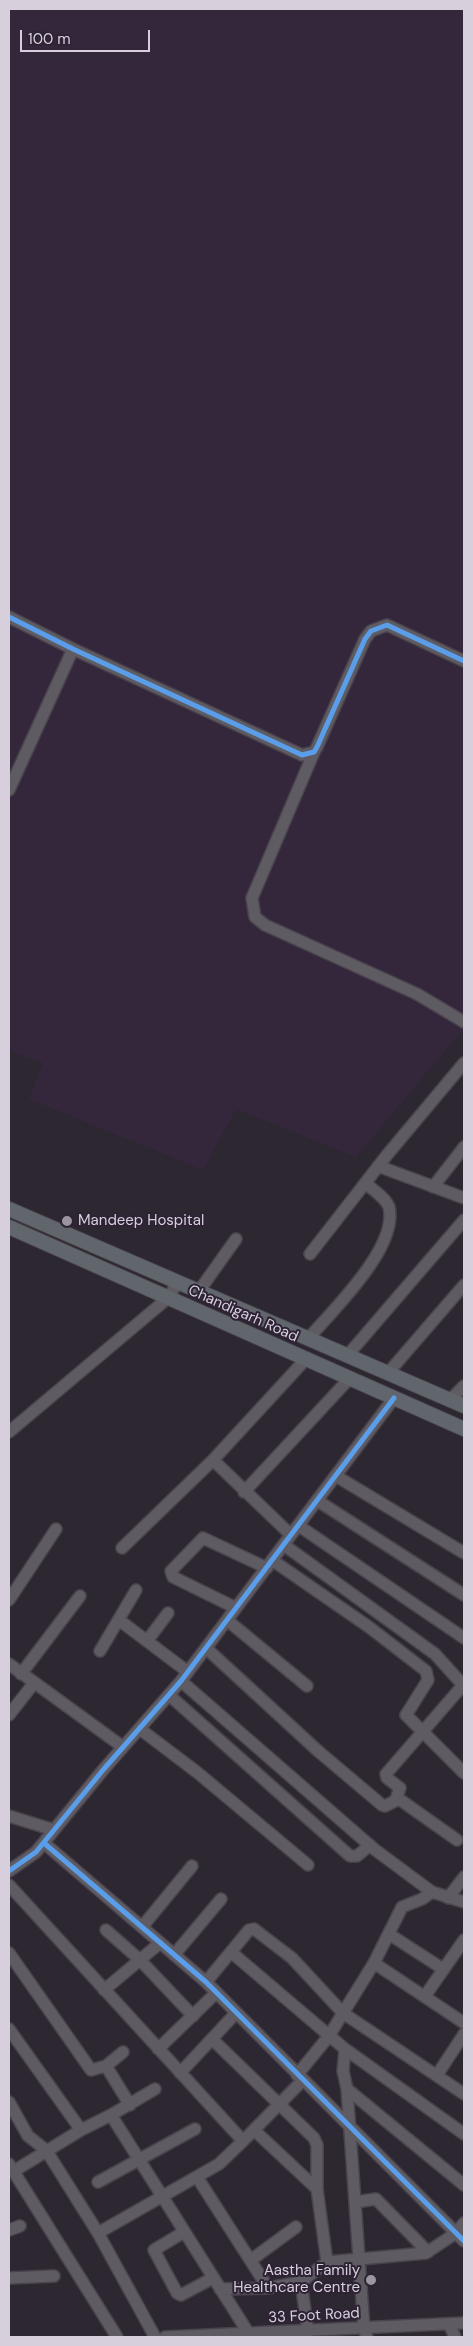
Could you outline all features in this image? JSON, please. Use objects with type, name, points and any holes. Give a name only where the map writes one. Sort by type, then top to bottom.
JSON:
[{"type":"main road","name":"Chandigarh Road","points":[[9,1209],[464,1406]]},
{"type":"main road","name":"Chandigarh Road","points":[[9,1227],[464,1429]]},
{"type":"street","points":[[9,617],[295,753],[302,755],[314,752]]},
{"type":"street","points":[[464,660],[387,625],[371,631],[365,639],[314,752],[252,898],[254,917],[265,925],[417,994],[464,1022]]},
{"type":"street","points":[[9,790],[73,649]]},
{"type":"street","points":[[310,1254],[378,1166],[464,1063]]},
{"type":"street","points":[[434,1186],[464,1148]]},
{"type":"street","points":[[378,1166],[464,1198]]},
{"type":"street","points":[[308,1339],[367,1269],[384,1242],[389,1208],[387,1202],[365,1183]]},
{"type":"street","points":[[347,1356],[464,1220]]},
{"type":"street","points":[[198,1291],[236,1239]]},
{"type":"street","points":[[9,1432],[89,1367],[168,1298],[178,1282]]},
{"type":"street","points":[[388,1373],[464,1285]]},
{"type":"street","points":[[122,1548],[213,1460],[306,1359]]},
{"type":"street","points":[[244,1492],[349,1379]]},
{"type":"street","points":[[450,1400],[464,1386]]},
{"type":"street","points":[[9,1871],[28,1858],[44,1842],[103,1770],[184,1677],[394,1398]]},
{"type":"street","points":[[213,1460],[244,1492],[295,1530],[464,1638]]},
{"type":"street","points":[[336,1476],[464,1553]]},
{"type":"street","points":[[318,1500],[464,1595]]},
{"type":"street","points":[[9,1600],[56,1530]]},
{"type":"street","points":[[236,1608],[173,1577],[171,1571],[203,1538],[269,1564],[369,1627],[426,1671],[428,1680],[406,1713],[421,1731],[464,1773]]},
{"type":"street","points":[[206,1648],[318,1751],[382,1804],[386,1805],[396,1799],[400,1788],[387,1778],[386,1774],[421,1731],[464,1684],[436,1654],[284,1545]]},
{"type":"street","points":[[100,1651],[136,1590]]},
{"type":"street","points":[[22,1674],[80,1596]]},
{"type":"street","points":[[147,1641],[168,1613]]},
{"type":"street","points":[[119,1620],[147,1641],[370,1846],[432,1892],[464,1902]]},
{"type":"street","points":[[227,1620],[307,1686]]},
{"type":"street","points":[[9,1664],[124,1747]]},
{"type":"street","points":[[9,1715],[34,1683]]},
{"type":"street","points":[[169,1695],[350,1856],[357,1856],[370,1846]]},
{"type":"street","points":[[140,1729],[198,1773],[308,1865]]},
{"type":"street","points":[[396,1799],[399,1799],[457,1840]]},
{"type":"street","points":[[9,1816],[54,1830]]},
{"type":"street","points":[[44,1842],[206,1982],[460,2237]]},
{"type":"street","points":[[142,1927],[192,1866]]},
{"type":"street","points":[[448,1898],[464,1877]]},
{"type":"street","points":[[9,1885],[243,2141]]},
{"type":"street","points":[[98,2232],[218,2164],[254,2130],[300,2078],[329,2036],[374,1963],[402,1907],[424,1898],[432,1892]]},
{"type":"street","points":[[174,1955],[221,1899]]},
{"type":"street","points":[[206,1982],[249,1930],[256,1929],[292,1958],[344,2013],[464,2094]]},
{"type":"street","points":[[106,1930],[140,1960],[193,2016]]},
{"type":"street","points":[[390,1934],[443,1969]]},
{"type":"street","points":[[424,1996],[464,1940]]},
{"type":"street","points":[[104,1990],[160,1943]]},
{"type":"street","points":[[231,1952],[345,2049],[464,2134]]},
{"type":"street","points":[[9,1953],[91,2070],[106,2066],[123,2052]]},
{"type":"street","points":[[374,1963],[464,2023]]},
{"type":"street","points":[[158,2049],[216,1992]]},
{"type":"street","points":[[180,2073],[236,2013]]},
{"type":"street","points":[[9,2029],[81,2130]]},
{"type":"street","points":[[437,2075],[464,2034]]},
{"type":"street","points":[[212,2038],[316,2141],[317,2189],[327,2262]]},
{"type":"street","points":[[345,2049],[343,2070],[347,2089],[365,2333]]},
{"type":"street","points":[[106,2066],[130,2105]]},
{"type":"street","points":[[117,2337],[12,2167],[130,2105],[155,2089]]},
{"type":"street","points":[[347,2089],[464,2185]]},
{"type":"street","points":[[9,2102],[28,2136],[46,2150],[98,2232],[156,2337]]},
{"type":"street","points":[[111,2115],[220,2289],[256,2335]]},
{"type":"street","points":[[98,2182],[195,2129]]},
{"type":"street","points":[[254,2130],[317,2189]]},
{"type":"street","points":[[197,2177],[268,2288]]},
{"type":"street","points":[[355,2202],[376,2199],[428,2252]]},
{"type":"street","points":[[220,2289],[268,2288],[300,2282],[327,2262],[428,2252],[460,2237],[464,2223]]},
{"type":"street","points":[[9,2230],[20,2226]]},
{"type":"street","points":[[251,2260],[296,2227]]},
{"type":"street","points":[[184,2232],[154,2249],[154,2253],[177,2293],[181,2295],[213,2278]]},
{"type":"street","points":[[9,2278],[54,2276]]},
{"type":"street","points":[[300,2282],[308,2332]]},
{"type":"street","name":"33 Foot Road","points":[[165,2337],[294,2335],[308,2332],[327,2334],[409,2332],[464,2323]]},
{"type":"street","points":[[449,2324],[455,2337]]},
{"type":"shaded area","points":[[9,9],[464,9],[464,1031],[459,1034],[356,1157],[236,1109],[203,1170],[29,1099],[43,1063],[9,1051]]},
{"type":"cycle path","points":[[9,617],[73,649],[302,755],[314,752],[317,747],[365,639],[371,631],[387,625],[464,661]]},
{"type":"cycle path","points":[[9,1871],[36,1852],[103,1770],[181,1681],[394,1398]]},
{"type":"cycle path","points":[[44,1843],[206,1982],[464,2241]]},
{"type":"place","name":"Mandeep Hospital","points":[[67,1221]]},
{"type":"place","name":"Aastha Family Healthcare Centre","points":[[371,2280]]}]
